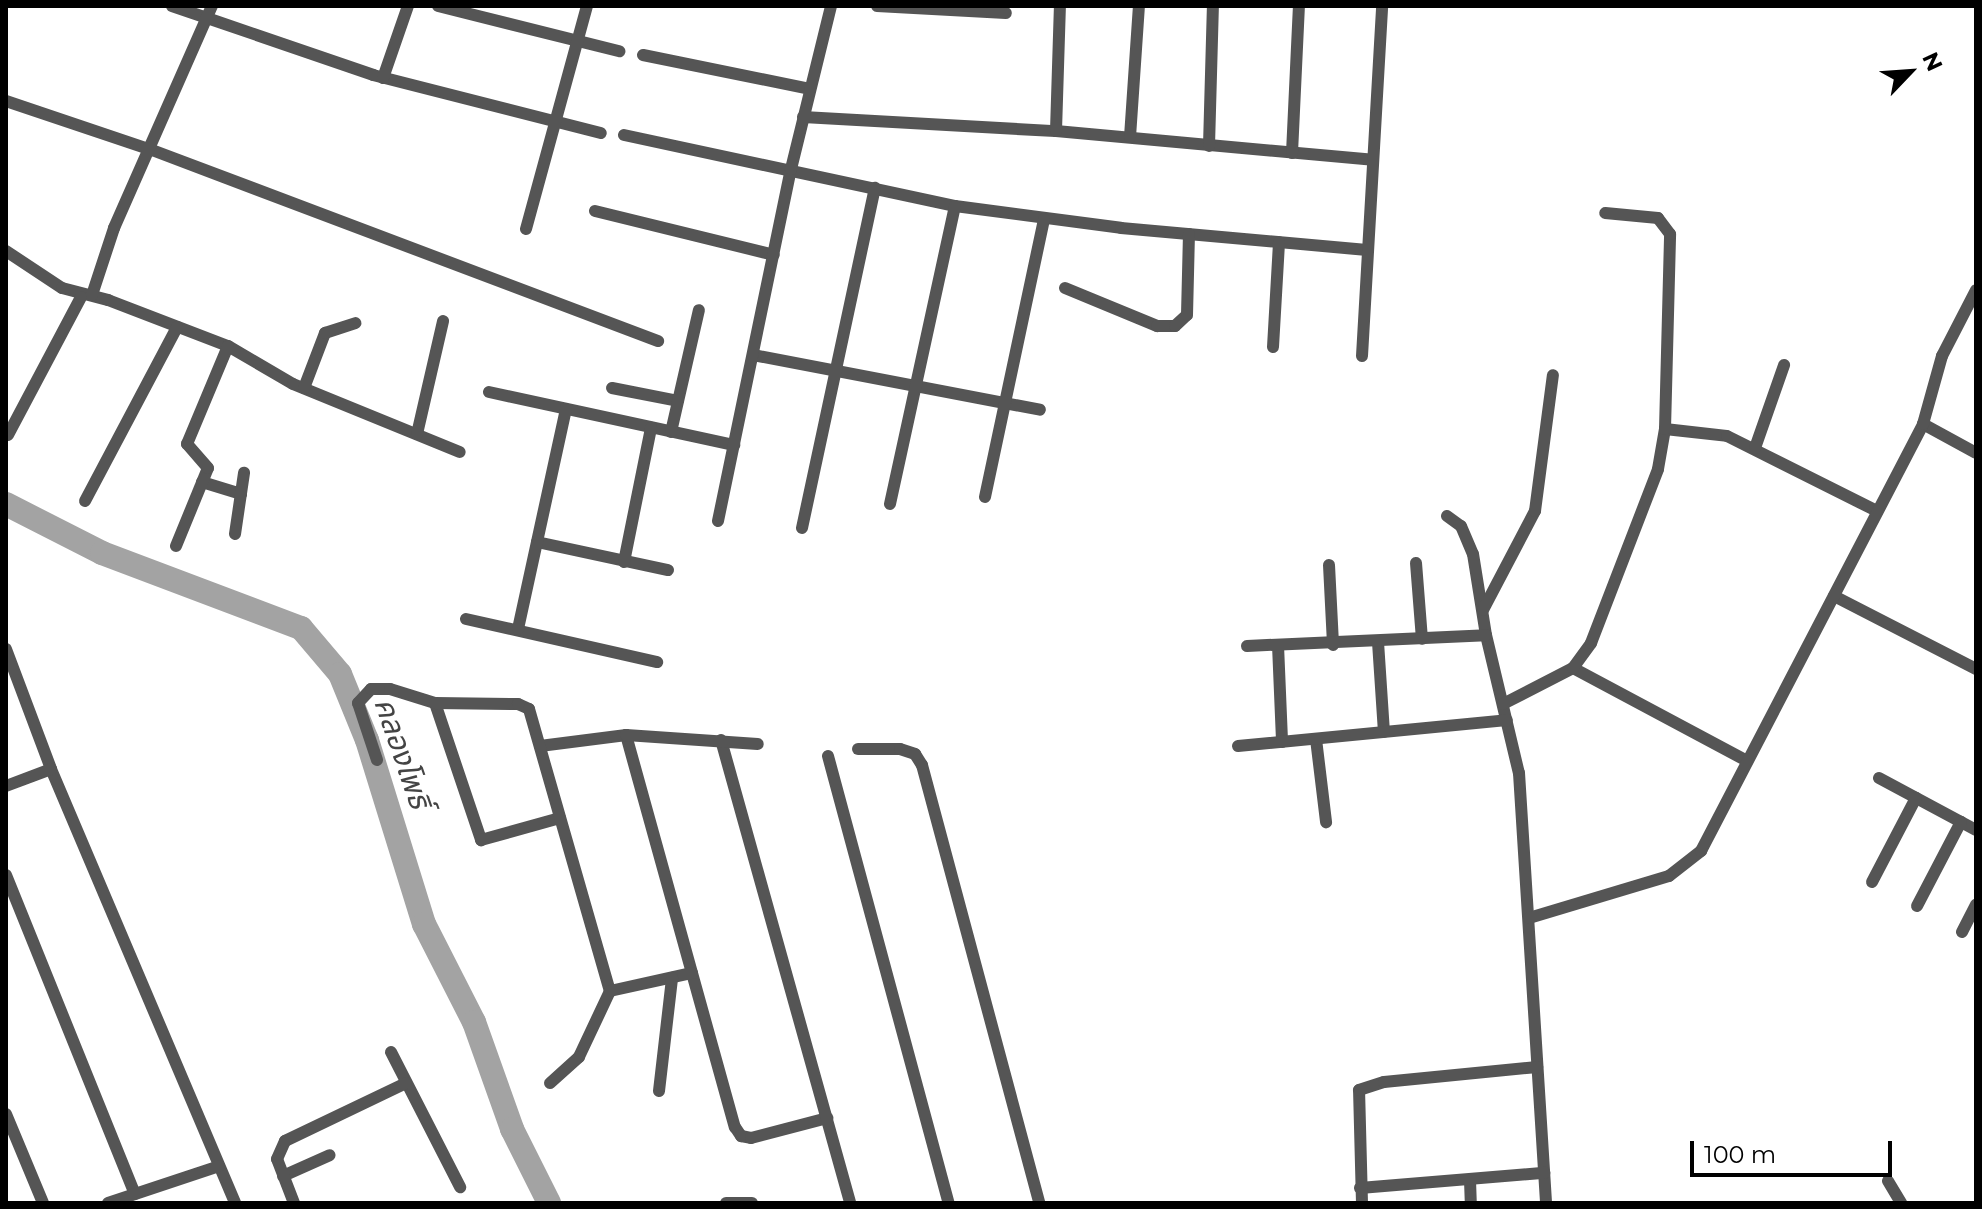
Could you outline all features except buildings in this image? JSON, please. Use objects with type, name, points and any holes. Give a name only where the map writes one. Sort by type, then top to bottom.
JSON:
[{"type":"street","points":[[172,6],[210,12],[383,78],[601,133]]},
{"type":"street","points":[[383,78],[408,6]]},
{"type":"street","points":[[438,6],[619,51]]},
{"type":"street","points":[[526,229],[587,6]]},
{"type":"street","points":[[718,521],[791,169],[831,6]]},
{"type":"street","points":[[877,6],[1006,13]]},
{"type":"street","points":[[1056,131],[1060,6]]},
{"type":"street","points":[[1130,137],[1139,6]]},
{"type":"street","points":[[1209,146],[1213,6]]},
{"type":"street","points":[[1292,153],[1299,6]]},
{"type":"street","points":[[1362,356],[1382,6]]},
{"type":"street","points":[[8,435],[86,296],[210,12]]},
{"type":"street","points":[[643,55],[810,89]]},
{"type":"street","points":[[6,101],[152,150],[658,341]]},
{"type":"street","points":[[803,117],[1056,131],[1373,160]]},
{"type":"street","points":[[624,135],[955,206],[1044,219],[1367,250]]},
{"type":"street","points":[[802,528],[875,188]]},
{"type":"street","points":[[890,504],[955,206]]},
{"type":"street","points":[[595,211],[774,255]]},
{"type":"street","points":[[1503,704],[1573,668],[1619,580],[1658,469],[1665,429],[1670,234],[1658,218],[1605,213]]},
{"type":"street","points":[[985,497],[1044,219]]},
{"type":"street","points":[[1065,288],[1157,326],[1175,326],[1187,315],[1189,234]]},
{"type":"street","points":[[1273,347],[1279,242]]},
{"type":"street","points":[[6,252],[86,296],[228,346],[304,388],[460,452]]},
{"type":"street","points":[[1529,918],[1669,876],[1687,865],[1701,851],[1923,424],[1942,356],[1976,290]]},
{"type":"street","points":[[671,432],[699,310]]},
{"type":"street","points":[[417,434],[443,321]]},
{"type":"street","points":[[304,388],[325,333],[355,323]]},
{"type":"street","points":[[85,501],[177,327]]},
{"type":"street","points":[[176,546],[208,463],[190,452],[187,444],[228,346]]},
{"type":"street","points":[[753,355],[1040,410]]},
{"type":"street","points":[[1755,448],[1784,365]]},
{"type":"street","points":[[1483,610],[1535,511],[1553,375]]},
{"type":"street","points":[[612,388],[678,401]]},
{"type":"street","points":[[489,392],[734,445]]},
{"type":"street","points":[[518,629],[566,409]]},
{"type":"street","points":[[1923,424],[1976,453]]},
{"type":"street","points":[[624,562],[651,428]]},
{"type":"street","points":[[1665,429],[1727,436],[1877,511]]},
{"type":"street","points":[[235,534],[244,473]]},
{"type":"street","points":[[202,482],[241,494]]},
{"type":"street","points":[[1447,516],[1467,535],[1486,635],[1519,773],[1546,1203]]},
{"type":"street","points":[[537,542],[668,570]]},
{"type":"street","points":[[1416,563],[1422,639]]},
{"type":"street","points":[[1329,565],[1333,645]]},
{"type":"street","points":[[1834,596],[1976,669]]},
{"type":"street","points":[[466,619],[657,662]]},
{"type":"street","points":[[1247,646],[1333,645],[1486,635]]},
{"type":"street","points":[[1378,642],[1384,732]]},
{"type":"street","points":[[1278,645],[1282,742]]},
{"type":"street","points":[[6,649],[51,769],[235,1203]]},
{"type":"street","points":[[1573,668],[1747,761]]},
{"type":"street","points":[[377,760],[358,703],[362,694],[390,689],[435,703],[524,704],[540,746],[610,991],[579,1057],[550,1083]]},
{"type":"street","points":[[435,703],[481,840],[560,818]]},
{"type":"street","points":[[1238,746],[1507,720]]},
{"type":"street","points":[[540,746],[626,735],[758,744]]},
{"type":"street","points":[[626,735],[741,1136],[827,1118]]},
{"type":"street","points":[[1316,739],[1326,822]]},
{"type":"street","points":[[721,740],[850,1203]]},
{"type":"street","points":[[858,749],[900,749],[915,754],[922,765],[1039,1203]]},
{"type":"street","points":[[828,756],[949,1203]]},
{"type":"street","points":[[6,786],[51,769]]},
{"type":"street","points":[[1879,778],[1976,830]]},
{"type":"street","points":[[1872,882],[1916,798]]},
{"type":"street","points":[[1917,906],[1961,822]]},
{"type":"street","points":[[6,875],[135,1194]]},
{"type":"street","points":[[1962,932],[1976,904]]},
{"type":"street","points":[[610,991],[692,973]]},
{"type":"street","points":[[659,1091],[672,978]]},
{"type":"street","points":[[391,1052],[460,1187]]},
{"type":"street","points":[[1362,1203],[1359,1090],[1384,1082],[1537,1067]]},
{"type":"street","points":[[294,1203],[277,1159],[285,1141],[406,1083]]},
{"type":"street","points":[[6,1114],[43,1203]]},
{"type":"street","points":[[283,1176],[330,1155]]},
{"type":"street","points":[[108,1203],[219,1166]]},
{"type":"street","points":[[1360,1188],[1544,1173]]},
{"type":"street","points":[[1470,1180],[1471,1203]]},
{"type":"street","points":[[1888,1181],[1901,1203]]},
{"type":"street","points":[[726,1203],[752,1203]]},
{"type":"waterway","name":"คลองโพธิ์","points":[[6,504],[102,553],[301,628],[340,674],[367,740],[424,924],[474,1022],[512,1129],[549,1203]]}]
